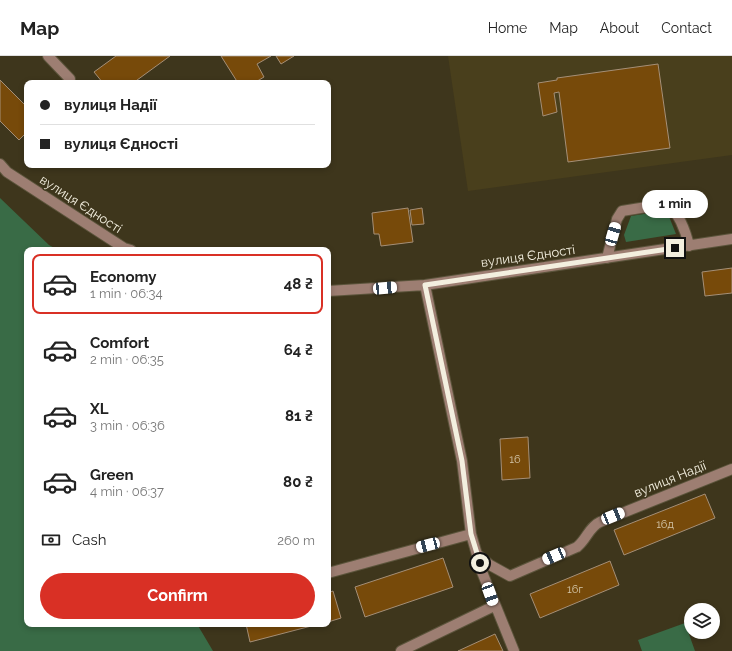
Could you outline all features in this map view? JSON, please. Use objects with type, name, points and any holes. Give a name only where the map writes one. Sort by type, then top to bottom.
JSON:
[{"type":"street","points":[[48,56],[70,79]]},
{"type":"street","name":"вулиця Єдності","points":[[0,164],[7,172],[122,247]]},
{"type":"street","points":[[607,258],[617,219],[622,211],[658,205],[665,204],[670,206],[674,211],[689,246]]},
{"type":"street","name":"вулиця Єдності","points":[[331,291],[425,285],[732,239]]},
{"type":"street","points":[[425,285],[462,461],[471,534],[494,606],[514,651]]},
{"type":"street","name":"вулиця Надії","points":[[477,553],[490,565],[510,576],[577,547],[584,541],[593,526],[600,522],[732,469]]},
{"type":"street","points":[[331,572],[471,534]]},
{"type":"street","points":[[401,651],[494,606]]},
{"type":"shaded area","points":[[448,56],[732,56],[732,155],[468,191]]},
{"type":"green space","points":[[0,198],[53,247],[24,247],[24,627],[199,627],[213,651],[0,651]]},
{"type":"green space","points":[[663,211],[668,214],[676,234],[626,242],[624,235],[631,216]]},
{"type":"green space","points":[[684,623],[684,639],[691,639],[695,651],[642,651],[638,640]]},
{"type":"building","points":[[116,56],[170,56],[137,80],[101,80],[94,72]]},
{"type":"building","points":[[221,56],[271,56],[257,64],[264,77],[259,80],[236,80]]},
{"type":"building","points":[[276,56],[294,56],[281,64]]},
{"type":"building","points":[[658,64],[670,148],[568,162],[559,92],[554,93],[557,112],[543,116],[538,83],[557,80],[557,78]]},
{"type":"building","points":[[0,80],[24,104],[24,135],[19,140],[0,121]]},
{"type":"building","points":[[408,208],[413,242],[381,246],[379,234],[374,234],[372,213]]},
{"type":"building","points":[[422,208],[424,224],[412,225],[410,210]]},
{"type":"building","points":[[732,268],[732,293],[705,296],[702,272]]},
{"type":"building","points":[[528,437],[530,478],[502,480],[500,439]]},
{"type":"building","points":[[705,494],[715,518],[624,555],[614,530]]},
{"type":"building","points":[[443,558],[453,587],[365,617],[355,587]]},
{"type":"building","points":[[610,561],[619,585],[540,618],[530,594]]},
{"type":"building","points":[[333,591],[341,618],[331,621],[331,592]]},
{"type":"building","points":[[247,627],[308,627],[250,642]]},
{"type":"building","points":[[495,634],[503,651],[458,651]]},
{"type":"route","points":[[480,563],[471,534],[462,461],[425,285],[675,248]]}]
